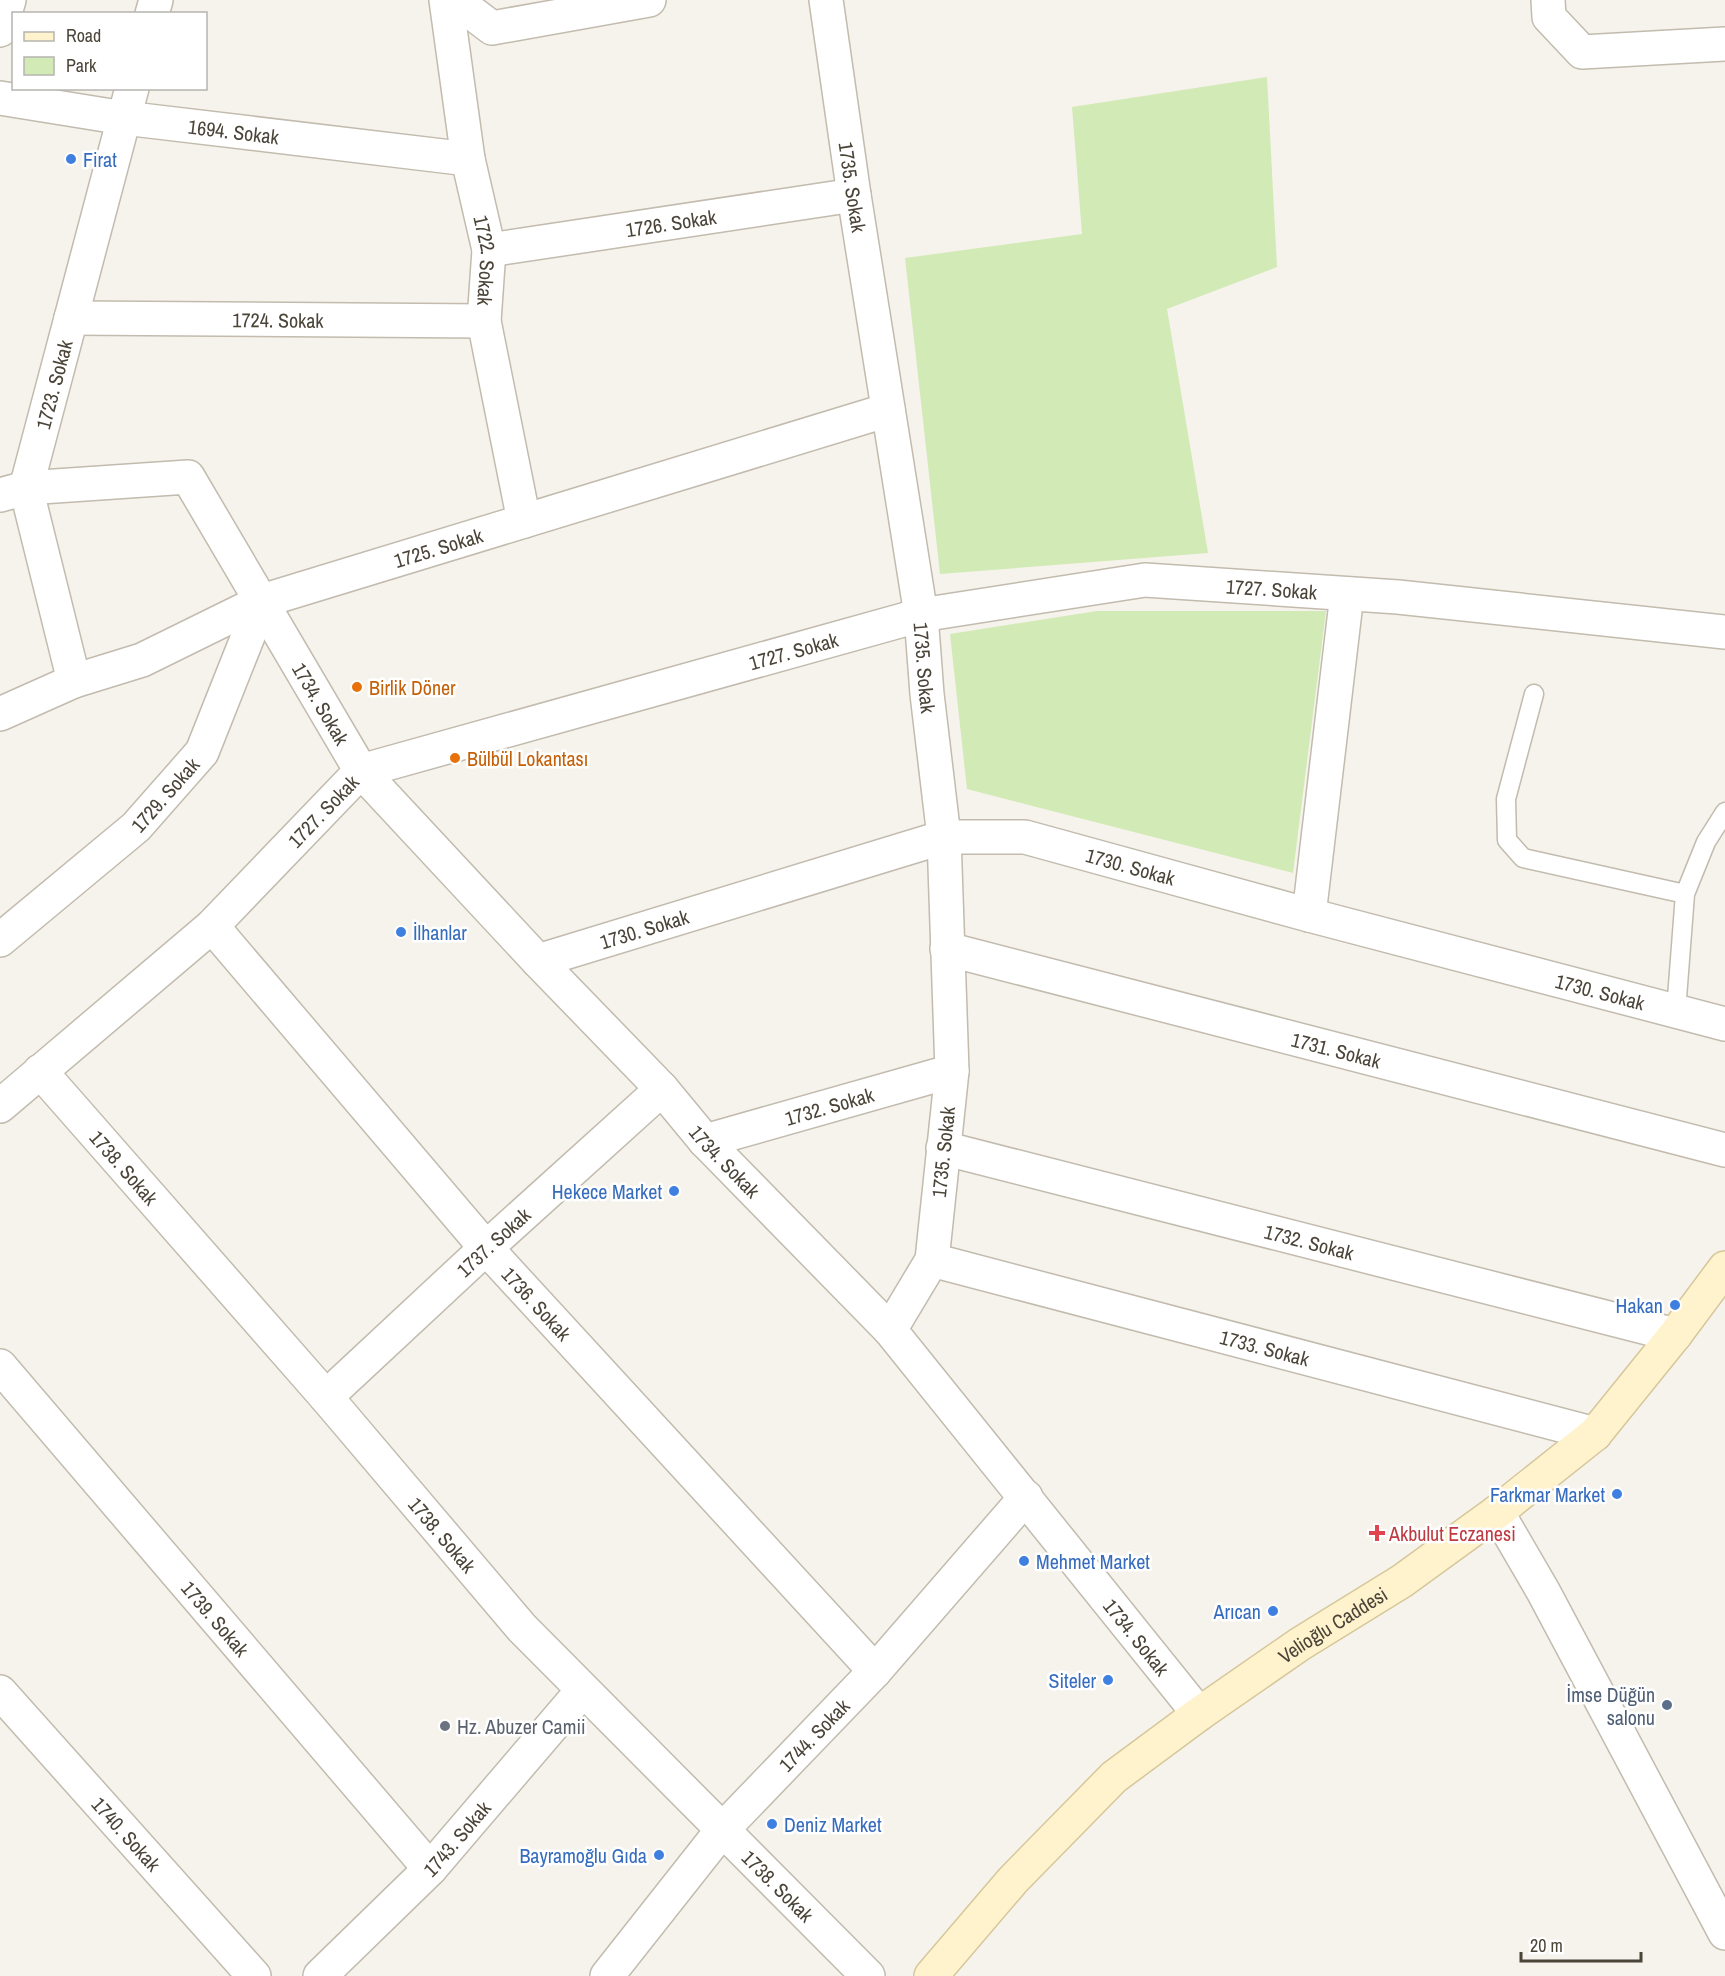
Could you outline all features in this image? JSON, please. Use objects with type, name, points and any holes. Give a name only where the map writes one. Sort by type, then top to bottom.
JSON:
[{"type":"street","points":[[0,30],[9,0]]},
{"type":"street","name":"1722. Sokak","points":[[446,0],[468,159],[489,250],[484,321],[524,521]]},
{"type":"street","points":[[454,0],[492,28],[649,0]]},
{"type":"street","name":"1735. Sokak","points":[[826,0],[854,195],[921,615],[927,694],[944,837],[952,1071],[942,1148],[932,1260],[890,1330]]},
{"type":"street","points":[[1548,0],[1549,17],[1582,52],[1725,44]]},
{"type":"street","name":"1694. Sokak","points":[[0,98],[128,104],[468,159]]},
{"type":"street","name":"1723. Sokak","points":[[74,681],[13,491],[71,318],[128,104]]},
{"type":"street","name":"1726. Sokak","points":[[489,250],[854,195]]},
{"type":"street","name":"1724. Sokak","points":[[71,318],[484,321]]},
{"type":"street","name":"1725. Sokak","points":[[0,714],[74,681],[142,660],[262,601],[888,410]]},
{"type":"street","name":"1734. Sokak","points":[[13,491],[188,477],[361,771],[538,962],[662,1089],[705,1141],[890,1330],[1199,1714]]},
{"type":"street","name":"1727. Sokak","points":[[0,1106],[212,926],[361,771],[921,615],[1145,580],[1398,597],[1725,632]]},
{"type":"street","points":[[1309,915],[1347,594]]},
{"type":"street","name":"1729. Sokak","points":[[0,940],[136,827],[202,752],[262,601]]},
{"type":"street","name":"1730. Sokak","points":[[538,962],[944,837],[1025,837],[1309,915],[1725,1024]]},
{"type":"street","name":"1736. Sokak","points":[[212,926],[486,1248],[875,1671]]},
{"type":"street","name":"1731. Sokak","points":[[947,949],[1725,1150]]},
{"type":"street","name":"1738. Sokak","points":[[40,1071],[326,1398],[522,1628],[868,1976]]},
{"type":"street","name":"1732. Sokak","points":[[705,1141],[952,1071]]},
{"type":"street","name":"1737. Sokak","points":[[326,1398],[486,1248],[662,1089]]},
{"type":"street","name":"1732. Sokak","points":[[942,1148],[1675,1335]]},
{"type":"street","name":"1733. Sokak","points":[[932,1260],[1595,1434]]},
{"type":"street","name":"Velioğlu Caddesi","points":[[944,1971],[1013,1880],[1114,1777],[1199,1714],[1300,1644],[1402,1581],[1497,1512],[1595,1434],[1675,1335],[1725,1268]]},
{"type":"street","name":"1739. Sokak","points":[[6,1386],[430,1869]]},
{"type":"street","name":"1744. Sokak","points":[[607,1976],[723,1829],[875,1671],[1026,1497]]},
{"type":"street","points":[[1497,1512],[1543,1591],[1725,1933]]},
{"type":"street","name":"1743. Sokak","points":[[320,1976],[430,1869],[583,1690]]},
{"type":"street","name":"1740. Sokak","points":[[0,1692],[254,1976]]},
{"type":"lane","points":[[1534,694],[1506,799],[1507,840],[1522,858],[1685,894]]},
{"type":"lane","points":[[1676,1011],[1685,894],[1706,842],[1725,812]]},
{"type":"green space","points":[[1267,77],[1277,267],[1167,309],[1208,553],[940,574],[905,258],[1082,234],[1072,107]]},
{"type":"green space","points":[[1097,611],[1326,611],[1293,873],[967,789],[950,634]]},
{"type":"place","name":"Firat","points":[[71,159]]},
{"type":"place","name":"Birlik Döner","points":[[357,687]]},
{"type":"place","name":"Bülbül Lokantası","points":[[455,758]]},
{"type":"place","name":"İlhanlar","points":[[401,932]]},
{"type":"place","name":"Hekece Market","points":[[674,1191]]},
{"type":"place","name":"Hakan","points":[[1675,1305]]},
{"type":"place","name":"Farkmar Market","points":[[1617,1494]]},
{"type":"place","name":"Akbulut Eczanesi","points":[[1377,1533]]},
{"type":"place","name":"Mehmet Market","points":[[1024,1561]]},
{"type":"place","name":"Arıcan","points":[[1273,1611]]},
{"type":"place","name":"Siteler","points":[[1108,1680]]},
{"type":"place","name":"İmse Düğün salonu","points":[[1667,1705]]},
{"type":"place","name":"Hz. Abuzer Camii","points":[[445,1726]]},
{"type":"place","name":"Deniz Market","points":[[772,1824]]},
{"type":"place","name":"Bayramoğlu Gıda","points":[[659,1855]]}]
